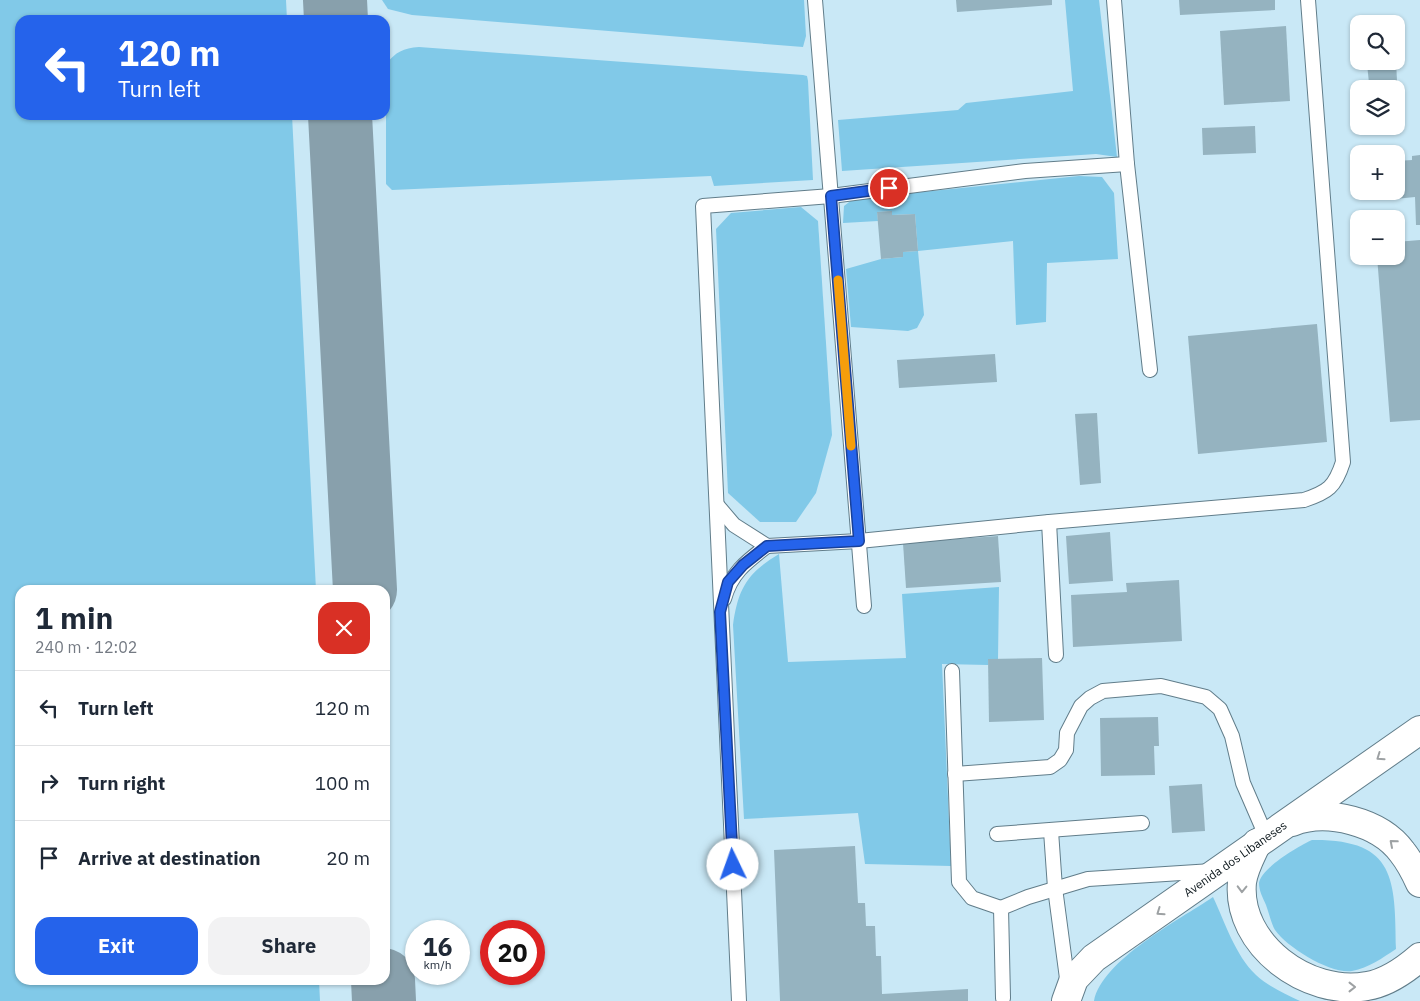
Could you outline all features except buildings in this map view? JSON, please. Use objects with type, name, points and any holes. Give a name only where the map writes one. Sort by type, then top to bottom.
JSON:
[{"type":"main road","name":"Avenida dos Libaneses","points":[[1067,995],[1074,979],[1094,958],[1420,730]]},
{"type":"main road","points":[[1420,883],[1402,851],[1382,835],[1360,823],[1344,819],[1310,816],[1268,835],[1245,868],[1242,882],[1245,911],[1256,936],[1271,954],[1286,967],[1324,984],[1366,987],[1384,981],[1420,958]]},
{"type":"lane","points":[[815,0],[864,606]]},
{"type":"lane","points":[[1114,0],[1127,164],[1150,370]]},
{"type":"lane","points":[[717,505],[734,526],[767,546],[859,541],[1304,500],[1326,492],[1338,476],[1343,462],[1308,0]]},
{"type":"lane","points":[[739,1001],[703,206],[831,196],[1025,171],[1127,164]]},
{"type":"lane","points":[[1049,522],[1056,655]]},
{"type":"lane","points":[[720,612],[728,582],[743,565],[767,546]]},
{"type":"lane","points":[[952,671],[959,882],[972,898],[1001,908],[1055,888],[1088,879],[1218,871]]},
{"type":"lane","points":[[955,774],[1050,767],[1060,760],[1066,750],[1067,733],[1073,719],[1090,698],[1103,691],[1161,686],[1175,688],[1206,697],[1220,709],[1232,736],[1243,783],[1268,835]]},
{"type":"lane","points":[[997,834],[1142,823]]},
{"type":"lane","points":[[1051,831],[1055,888],[1067,995]]},
{"type":"lane","points":[[1001,908],[1003,998]]},
{"type":"shaded area","points":[[0,0],[286,0],[287,15],[15,15],[15,120],[292,120],[316,585],[15,585],[15,985],[319,985],[320,1001],[0,1001]]},
{"type":"shaded area","points":[[382,0],[804,0],[806,36],[803,47],[412,15],[388,9]]},
{"type":"shaded area","points":[[1065,0],[1099,0],[1117,157],[1096,154],[842,171],[838,120],[958,110],[966,103],[1073,91]]},
{"type":"shaded area","points":[[419,47],[807,76],[813,180],[714,186],[711,176],[392,190],[386,184],[386,120],[390,120],[390,59],[400,51]]},
{"type":"shaded area","points":[[1079,176],[1102,177],[1114,193],[1118,259],[1047,263],[1046,322],[1016,325],[1013,241],[918,251],[915,214],[892,215],[891,211],[877,212],[878,221],[843,223],[844,206],[853,199]]},
{"type":"shaded area","points":[[801,207],[818,221],[832,435],[816,493],[796,522],[760,522],[728,493],[716,229],[731,213]]},
{"type":"shaded area","points":[[918,251],[924,315],[917,328],[908,331],[851,327],[846,269],[881,259],[903,257],[903,252]]},
{"type":"shaded area","points":[[779,554],[788,662],[906,658],[902,594],[999,587],[998,659],[988,659],[988,665],[942,664],[951,866],[865,864],[858,813],[744,819],[733,625],[738,601],[746,583],[759,568]]},
{"type":"shaded area","points":[[1312,840],[1340,842],[1360,847],[1375,856],[1385,868],[1391,883],[1394,902],[1396,949],[1364,968],[1343,971],[1321,964],[1289,944],[1275,930],[1272,924],[1261,894],[1259,883],[1261,877],[1281,858]]},
{"type":"shaded area","points":[[1213,897],[1236,948],[1249,967],[1266,983],[1300,1001],[1094,1001],[1100,986],[1111,971],[1126,956],[1163,929]]},
{"type":"taxiway","points":[[335,0],[336,15]]},
{"type":"taxiway","points":[[340,120],[365,585]]},
{"type":"taxiway","points":[[383,985],[384,1001]]},
{"type":"slow traffic","points":[[838,280],[851,446]]},
{"type":"route","points":[[733,865],[720,612],[728,582],[743,565],[767,546],[859,541],[831,196],[889,188]]}]
